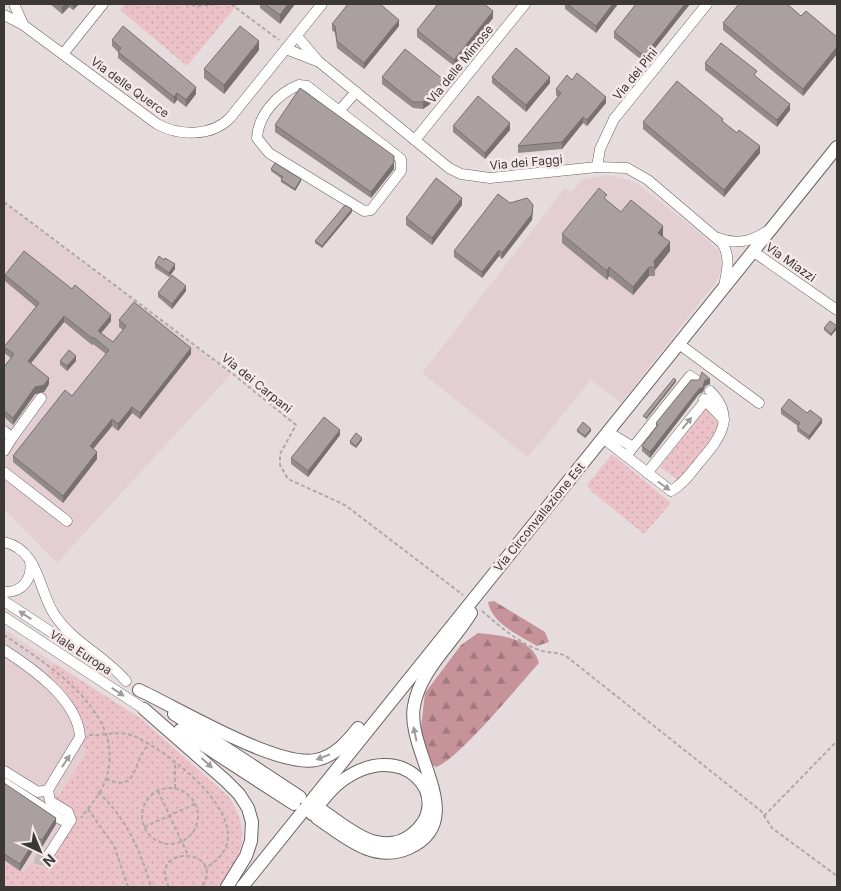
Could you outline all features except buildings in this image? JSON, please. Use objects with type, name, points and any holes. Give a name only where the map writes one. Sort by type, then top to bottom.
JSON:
[{"type":"main road","name":"Via Circonvallazione Est","points":[[474,604],[486,584],[837,147]]},
{"type":"main road","points":[[139,690],[268,753],[293,760],[316,760],[330,754],[345,744],[397,682],[474,604]]},
{"type":"main road","points":[[248,887],[275,859],[334,788],[356,773],[384,764],[407,768],[421,781],[428,801],[427,814],[419,828],[404,840],[391,843],[364,837],[320,815],[361,846],[377,852],[403,850],[417,844],[426,835],[435,819],[437,802],[415,736],[414,706],[429,671],[461,630],[474,604]]},
{"type":"main road","points":[[242,887],[455,623]]},
{"type":"main road","points":[[139,690],[297,800],[144,709]]},
{"type":"main road","points":[[144,709],[220,775],[245,802],[252,822],[251,841],[246,856],[227,887]]},
{"type":"street","name":"Via delle Querce","points":[[14,4],[18,16],[26,26]]},
{"type":"street","points":[[63,54],[103,4]]},
{"type":"street","name":"Via delle Querce","points":[[4,15],[26,26],[157,124],[175,131],[196,132],[215,128],[228,120],[284,46],[297,36],[322,4]]},
{"type":"street","name":"Via delle Mimose","points":[[415,140],[525,4]]},
{"type":"street","name":"Via dei Pini","points":[[597,167],[600,149],[614,120],[707,4]]},
{"type":"street","name":"Via dei Faggi","points":[[297,36],[322,64],[449,168],[475,177],[490,178],[597,167],[627,168],[637,172],[718,238],[724,246],[727,256],[727,272],[722,292]]},
{"type":"street","name":"Via dei Faggi","points":[[284,46],[322,64]]},
{"type":"street","points":[[299,85],[307,86],[338,112],[401,159],[401,171],[372,210],[364,211],[269,152],[257,138],[258,128],[272,105],[287,90],[299,85]]},
{"type":"street","points":[[338,112],[356,92]]},
{"type":"street","name":"Via dei Faggi","points":[[718,238],[732,242],[744,242],[755,238],[776,224]]},
{"type":"street","name":"Via Miazzi","points":[[754,252],[837,310]]},
{"type":"street","points":[[679,344],[759,403]]},
{"type":"street","points":[[626,456],[690,383]]},
{"type":"street","points":[[605,435],[647,473],[669,490],[673,490],[721,435],[724,420],[707,397],[647,473]]},
{"type":"street","points":[[4,451],[41,398]]},
{"type":"street","points":[[4,431],[12,438]]},
{"type":"street","points":[[605,435],[633,447]]},
{"type":"street","points":[[4,472],[68,521]]},
{"type":"street","points":[[4,542],[22,550],[30,560],[50,606],[61,624],[81,643],[112,664],[126,681]]},
{"type":"street","points":[[4,592],[18,590],[26,583],[31,573],[30,560]]},
{"type":"street","name":"Viale Europa","points":[[4,601],[139,690]]},
{"type":"street","name":"Viale Europa","points":[[4,617],[144,709]]},
{"type":"street","points":[[4,625],[58,660],[94,676]]},
{"type":"street","points":[[4,650],[53,686],[78,725],[80,735],[77,744],[48,790],[47,796],[68,812],[72,820],[48,856]]},
{"type":"street","points":[[4,771],[38,792],[48,790]]},
{"type":"street","points":[[4,783],[62,820]]},
{"type":"path","points":[[185,4],[197,6],[219,4]]},
{"type":"path","points":[[231,4],[284,46]]},
{"type":"path","name":"Via dei Carpani","points":[[4,202],[233,374],[296,425],[280,454],[280,465],[288,479],[345,505],[474,604]]},
{"type":"path","points":[[474,604],[492,620],[526,644],[540,650],[557,652],[566,656],[764,816],[772,828],[837,876]]},
{"type":"path","points":[[80,735],[127,734],[149,744],[175,761],[208,791],[222,814],[227,828],[226,845],[223,855],[205,868]]},
{"type":"path","points":[[764,816],[837,740]]},
{"type":"path","points":[[106,779],[118,783],[128,782],[135,771],[136,762],[142,751],[149,744]]},
{"type":"path","points":[[175,761],[175,788]]},
{"type":"path","points":[[175,788],[189,795],[195,804],[197,823],[191,834],[181,841],[163,843],[151,837],[144,827],[142,809],[148,798],[158,790],[175,788]]},
{"type":"path","points":[[158,790],[188,855]]},
{"type":"path","points":[[98,792],[128,828],[139,850],[151,887]]},
{"type":"path","points":[[144,827],[195,804]]},
{"type":"path","points":[[88,809],[114,846],[128,887]]},
{"type":"path","points":[[169,887],[165,876],[168,865],[176,857],[188,855],[198,859],[205,868],[206,880],[202,887]]},
{"type":"shaded area","points":[[124,4],[238,4],[187,66],[120,10]]},
{"type":"shaded area","points":[[607,175],[629,180],[639,185],[701,234],[719,251],[722,264],[721,272],[715,283],[621,403],[591,380],[528,457],[422,373],[565,188],[571,192],[583,179]]},
{"type":"shaded area","points":[[4,203],[231,374],[57,563],[4,509]]},
{"type":"shaded area","points":[[707,407],[719,420],[718,432],[679,481],[660,467]]},
{"type":"shaded area","points":[[612,454],[671,503],[644,534],[592,492],[587,485]]},
{"type":"shaded area","points":[[4,629],[54,663],[48,673],[64,692],[84,726],[85,737],[82,746],[88,750],[58,798],[52,794],[76,815],[74,825],[47,866],[39,867],[31,863],[15,887],[4,887]]},
{"type":"shaded area","points":[[54,663],[140,718],[228,796],[236,809],[240,821],[242,843],[234,864],[220,887],[4,887],[5,861],[24,873],[31,863],[39,867],[47,866],[76,819],[76,815],[51,797],[51,793],[58,797],[88,750],[82,746],[84,736],[82,726],[74,706],[47,673]]},
{"type":"green space","points":[[494,601],[545,632],[549,642],[537,646],[507,628],[495,617],[491,610],[488,602]]},
{"type":"green space","points":[[478,633],[514,639],[523,643],[536,655],[539,663],[473,737],[459,751],[436,767],[430,763],[420,736],[425,693],[461,645]]},
{"type":"tunnel","points":[[35,858],[43,861],[48,856]]}]
